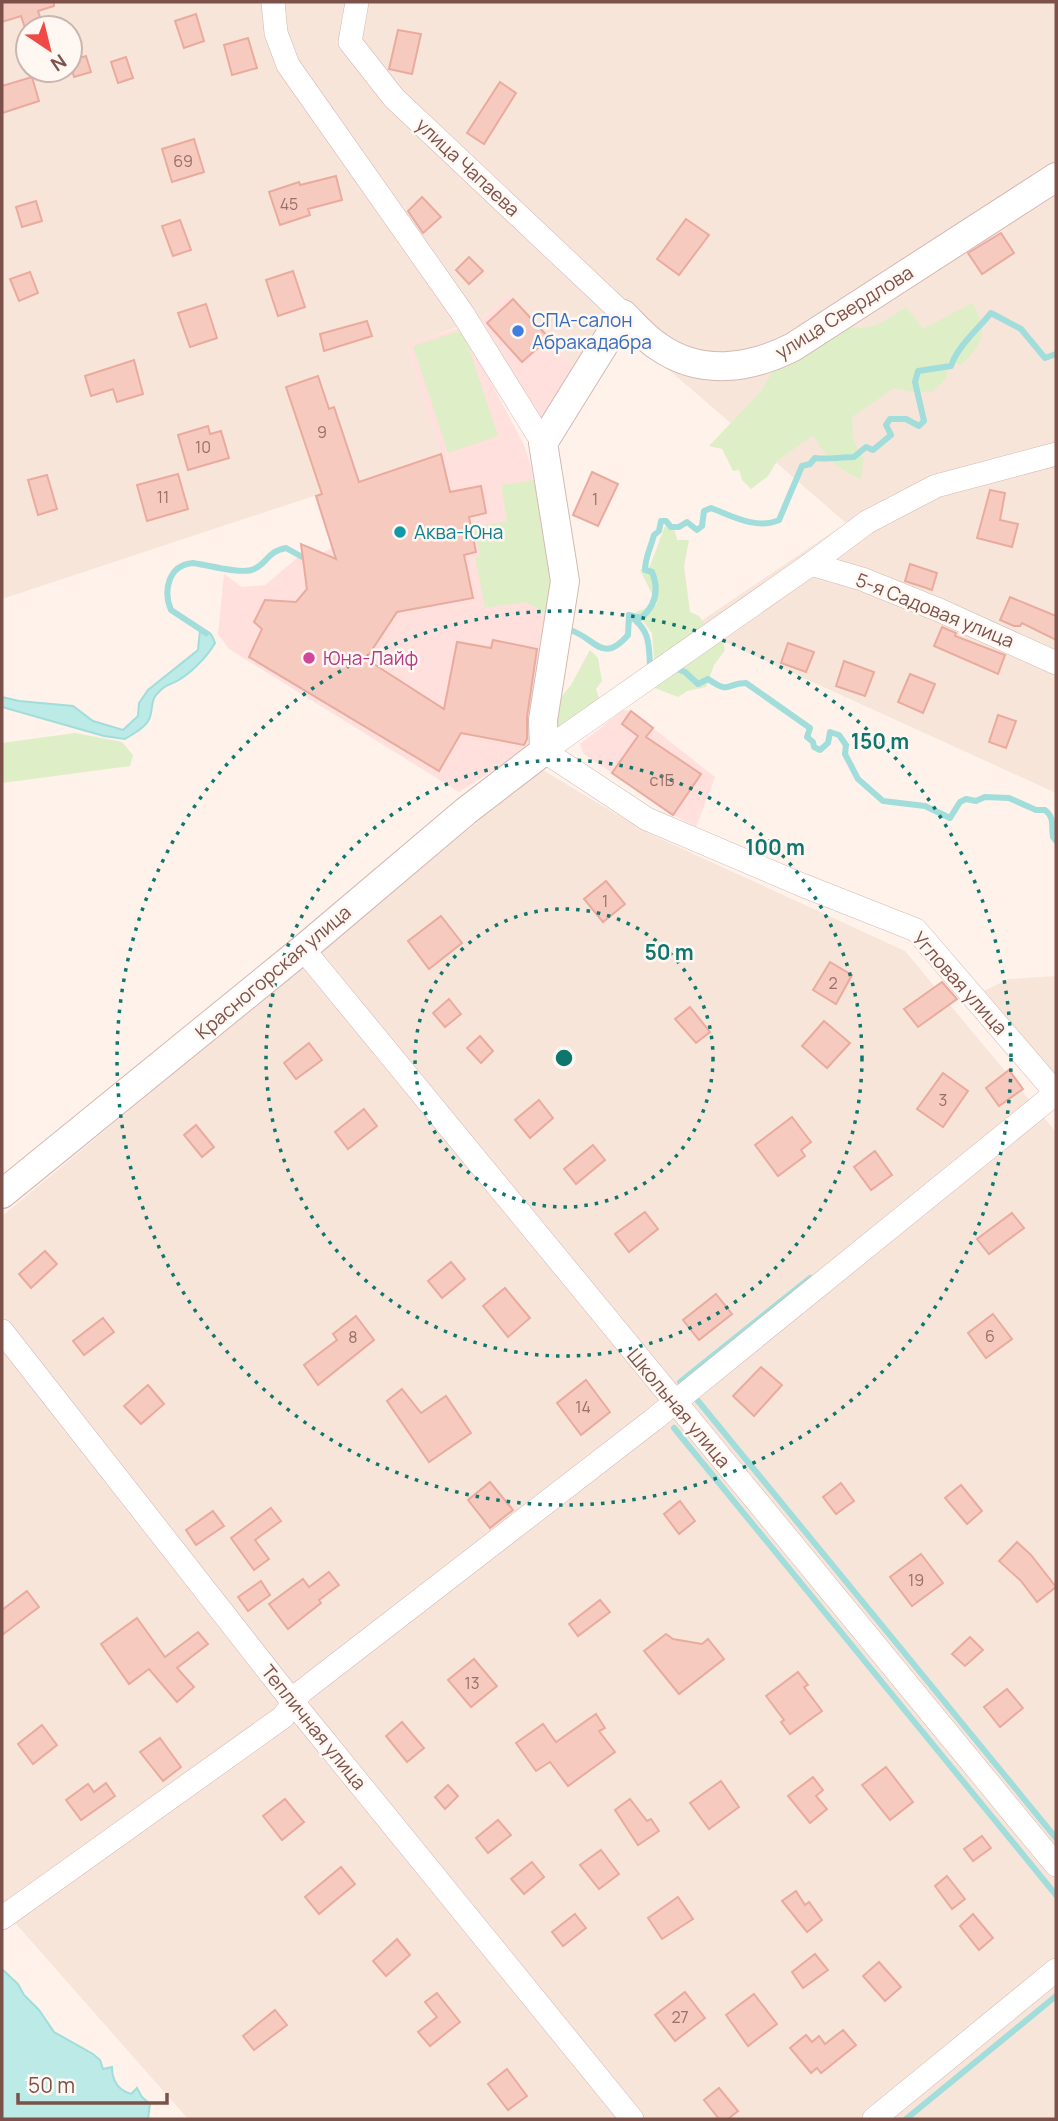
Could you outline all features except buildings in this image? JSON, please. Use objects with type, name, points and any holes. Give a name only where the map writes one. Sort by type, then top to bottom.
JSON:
[{"type":"street","points":[[273,2],[276,33],[288,65],[463,314],[542,443],[565,581],[543,720],[544,751]]},
{"type":"street","name":"улица Чапаева","points":[[357,2],[350,42],[394,98],[623,314]]},
{"type":"street","name":"улица Свердлова","points":[[623,314],[658,347],[691,364],[726,366],[771,358],[793,347],[1056,177]]},
{"type":"street","points":[[542,443],[623,314]]},
{"type":"street","points":[[544,751],[867,522],[936,486],[1056,454]]},
{"type":"street","name":"5-я Садовая улица","points":[[811,564],[862,579],[939,610],[1056,663]]},
{"type":"street","name":"Красногорская улица","points":[[2,1194],[303,949],[466,811],[544,751]]},
{"type":"street","name":"Угловая улица","points":[[544,751],[647,819],[916,930],[1056,1093]]},
{"type":"street","name":"Школьная улица","points":[[303,949],[1056,1865]]},
{"type":"street","points":[[2,1918],[283,1717],[300,1692],[653,1420],[673,1401],[1056,1093]]},
{"type":"street","name":"Тепличная улица","points":[[2,1331],[292,1701],[632,2119]]},
{"type":"street","points":[[874,2119],[1056,1970]]},
{"type":"shaded area","points":[[2,2],[1056,2],[1056,793],[692,627],[846,523],[609,318],[578,370],[508,295],[481,319],[407,345],[441,454],[2,599]]},
{"type":"shaded area","points":[[508,294],[578,370],[554,412],[539,419],[481,319]]},
{"type":"shaded area","points":[[462,327],[524,445],[531,466],[553,600],[528,748],[459,792],[229,649],[218,634],[224,574],[242,587],[265,585],[303,553],[322,553],[332,548],[316,496],[440,454],[407,344]]},
{"type":"shaded area","points":[[627,710],[715,777],[696,827],[673,815],[583,753],[580,744],[622,711]]},
{"type":"shaded area","points":[[541,769],[648,833],[905,951],[1056,1132],[1056,2119],[188,2119],[2,1908],[2,1216]]},
{"type":"shaded area","points":[[1056,976],[1056,1077],[984,991],[1008,979]]},
{"type":"green space","points":[[972,303],[981,322],[981,337],[975,350],[961,365],[949,360],[946,379],[932,392],[894,388],[852,417],[853,440],[864,459],[861,479],[833,461],[813,435],[777,461],[768,476],[751,489],[742,480],[739,470],[733,471],[722,449],[709,446],[761,391],[774,369],[831,320],[853,327],[870,327],[906,307],[923,329]]},
{"type":"green space","points":[[463,330],[498,436],[448,453],[413,346]]},
{"type":"green space","points":[[534,480],[553,600],[552,617],[526,602],[485,608],[475,558],[480,555],[474,527],[507,521],[501,485]]},
{"type":"green space","points":[[665,526],[675,531],[677,540],[689,540],[684,566],[690,612],[699,616],[708,629],[655,667],[652,633],[636,612],[657,604],[640,570],[650,566]]},
{"type":"green space","points":[[721,635],[725,650],[714,665],[706,687],[687,691],[678,697],[647,685]]},
{"type":"green space","points":[[590,650],[598,658],[602,681],[596,689],[601,704],[551,740],[550,711],[571,685]]},
{"type":"green space","points":[[75,733],[122,742],[133,755],[130,766],[2,783],[2,743]]},
{"type":"water","points":[[200,630],[212,635],[215,643],[212,648],[188,674],[165,686],[158,693],[146,724],[125,739],[104,736],[2,707],[2,697],[73,706],[93,721],[123,730],[138,716],[139,703],[148,690],[198,650]]},
{"type":"water","points":[[2,1969],[18,1984],[54,2032],[93,2054],[100,2060],[103,2069],[112,2067],[113,2077],[123,2090],[131,2094],[137,2088],[150,2104],[148,2119],[2,2119]]},
{"type":"waterway","points":[[629,615],[641,618],[653,602],[656,591],[654,578],[652,572],[645,570],[645,565],[661,521],[666,521],[671,527],[679,527],[687,522],[697,530],[702,526],[704,511],[711,508],[753,523],[779,520],[802,466],[810,464],[815,458],[854,457],[866,447],[873,450],[891,435],[886,425],[890,419],[906,419],[919,426],[924,421],[915,382],[918,371],[951,366],[963,345],[991,313],[1021,329],[1045,358],[1056,354]]},
{"type":"waterway","points":[[206,633],[171,610],[168,587],[178,569],[193,563],[249,571],[259,567],[275,552],[286,548],[304,558]]},
{"type":"waterway","points":[[570,630],[599,647],[612,648],[628,635],[629,615],[645,632],[650,667]]},
{"type":"waterway","points":[[674,668],[685,672],[698,684],[708,679],[725,687],[746,683],[810,728],[807,737],[814,747],[820,750],[828,743],[830,732],[839,735],[846,745],[845,754],[858,779],[883,801],[925,806],[950,818],[960,802],[966,799],[976,801],[985,797],[1009,798],[1036,810],[1045,810],[1051,819],[1056,841]]},
{"type":"waterway","points":[[680,1382],[810,1278]]},
{"type":"waterway","points":[[694,1396],[1056,1838]]},
{"type":"waterway","points":[[674,1428],[1056,1895]]},
{"type":"waterway","points":[[906,2119],[1056,1996]]},
{"type":"place","name":"СПА-салон Абракадабра","points":[[518,331]]},
{"type":"place","name":"Аква-Юна","points":[[400,532]]},
{"type":"place","name":"Юна-Лайф","points":[[309,658]]}]
